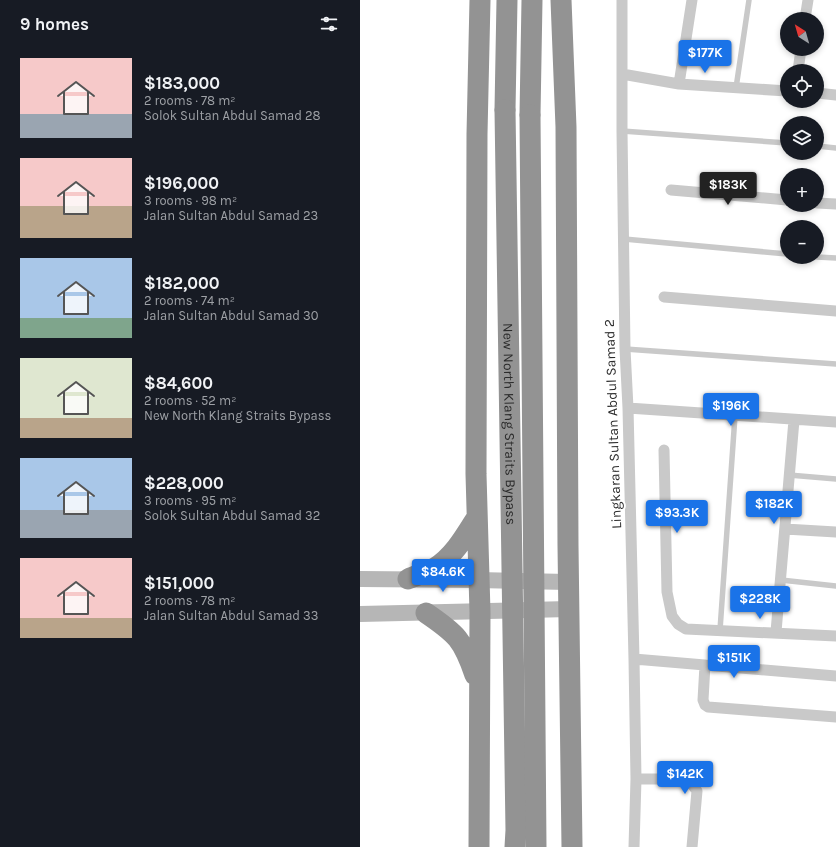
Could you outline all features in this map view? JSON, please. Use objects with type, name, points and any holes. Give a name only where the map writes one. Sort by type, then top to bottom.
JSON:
[{"type":"highway","points":[[479,847],[480,612],[476,517],[477,134],[480,0]]},
{"type":"highway","name":"New North Klang Straits Bypass","points":[[507,0],[505,110],[516,830],[515,847]]},
{"type":"highway","name":"New North Klang Straits Bypass","points":[[532,0],[530,116],[536,847]]},
{"type":"highway","points":[[561,0],[566,128],[568,582],[570,609],[572,847]]},
{"type":"highway","points":[[408,579],[434,568],[449,557],[460,544],[476,517]]},
{"type":"highway","points":[[426,613],[448,628],[460,640],[468,653],[479,687]]},
{"type":"street","name":"Lingkaran Sultan Abdul Samad 2","points":[[622,0],[625,349],[628,408],[636,779],[634,847]]},
{"type":"street","points":[[679,84],[692,0]]},
{"type":"street","points":[[806,12],[808,0]]},
{"type":"street","points":[[622,74],[679,84],[780,91]]},
{"type":"street","points":[[824,94],[836,95]]},
{"type":"street","points":[[672,190],[780,199]]},
{"type":"street","points":[[824,203],[836,204]]},
{"type":"street","points":[[664,297],[836,312]]},
{"type":"street","points":[[628,408],[836,422]]},
{"type":"street","points":[[776,632],[794,420]]},
{"type":"street","points":[[664,450],[667,592],[672,616],[678,624],[686,628],[836,636]]},
{"type":"street","points":[[785,529],[836,532]]},
{"type":"street","points":[[360,579],[568,582]]},
{"type":"street","points":[[360,614],[570,609]]},
{"type":"street","points":[[634,659],[836,676]]},
{"type":"street","points":[[705,665],[703,700],[708,708],[836,717]]},
{"type":"street","points":[[636,779],[688,779],[697,791],[692,847]]},
{"type":"lane","points":[[736,88],[749,0]]},
{"type":"lane","points":[[622,131],[780,142]]},
{"type":"lane","points":[[824,147],[836,148]]},
{"type":"lane","points":[[624,239],[780,253]]},
{"type":"lane","points":[[824,257],[836,258]]},
{"type":"lane","points":[[625,349],[836,364]]},
{"type":"lane","points":[[720,630],[735,416]]},
{"type":"lane","points":[[789,475],[836,479]]},
{"type":"lane","points":[[780,580],[836,586]]}]
